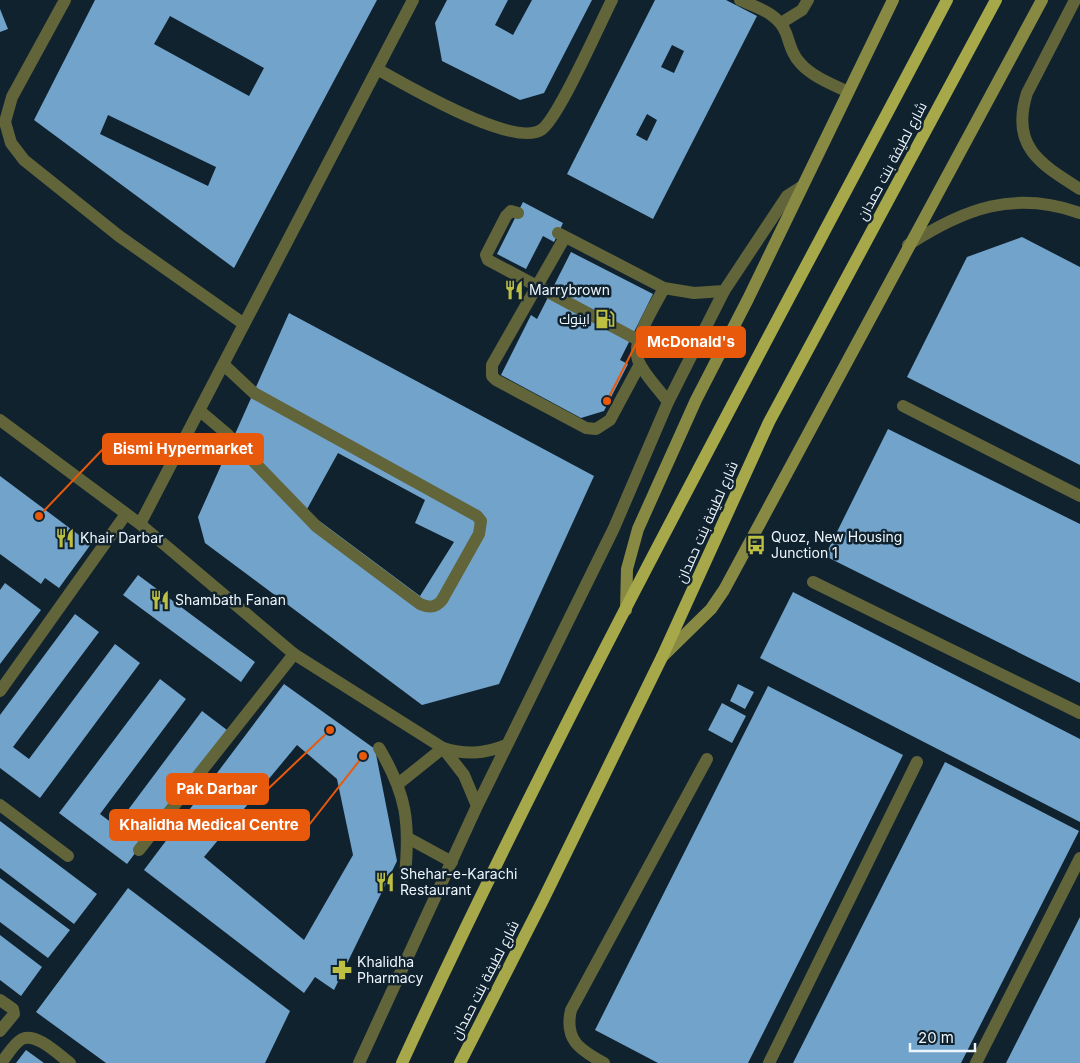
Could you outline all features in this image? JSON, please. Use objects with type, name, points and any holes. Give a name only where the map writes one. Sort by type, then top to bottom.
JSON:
[{"type":"main road","name":"شارع لطيفة بنت حمدان","points":[[402,1063],[454,950],[626,610],[947,0]]},
{"type":"main road","name":"شارع لطيفة بنت حمدان","points":[[460,1063],[544,900],[662,657],[769,422],[996,0]]},
{"type":"street","points":[[65,0],[12,97],[3,120],[11,143],[24,160],[119,236],[244,324]]},
{"type":"street","points":[[140,524],[413,0]]},
{"type":"street","points":[[377,69],[438,102],[500,129],[520,134],[540,131],[548,124],[561,103],[612,0]]},
{"type":"street","points":[[740,0],[771,14],[781,23],[794,55],[801,65],[811,73],[848,92]]},
{"type":"street","points":[[781,23],[802,10],[808,0]]},
{"type":"street","name":"شارع لطيفة بنت حمدان","points":[[626,610],[627,569],[638,530],[696,400],[748,299],[893,0]]},
{"type":"street","points":[[662,657],[711,609],[724,590],[908,245],[996,90],[1042,0]]},
{"type":"street","points":[[1075,0],[1027,93],[1022,108],[1022,125],[1025,141],[1033,155],[1044,167],[1080,189]]},
{"type":"street","points":[[359,1063],[506,745],[591,577],[668,402],[724,291],[787,196],[802,187]]},
{"type":"street","points":[[908,245],[960,216],[998,203],[1032,202],[1080,213]]},
{"type":"street","points":[[518,213],[511,211],[507,214],[486,257],[490,261],[638,340]]},
{"type":"street","points":[[640,364],[610,420],[596,429],[586,428],[496,380],[491,373],[491,368],[537,286],[562,235],[664,288],[694,293],[724,291]]},
{"type":"street","points":[[664,288],[638,340],[637,352],[640,364],[668,402]]},
{"type":"street","points":[[200,411],[226,433],[317,527],[420,604],[431,607],[440,603],[479,534],[481,522],[477,516],[254,393],[224,365]]},
{"type":"street","points":[[903,406],[1080,496]]},
{"type":"street","points":[[0,420],[140,524],[294,654],[443,748],[456,752],[481,753],[506,745]]},
{"type":"street","points":[[0,691],[126,514]]},
{"type":"street","points":[[813,582],[1080,713]]},
{"type":"street","points":[[139,850],[294,654]]},
{"type":"street","points":[[379,748],[398,784],[407,820],[408,838],[405,876]]},
{"type":"street","points":[[398,784],[443,748]]},
{"type":"street","points":[[443,748],[464,774],[477,806]]},
{"type":"street","points":[[604,1063],[581,1050],[574,1042],[568,1020],[571,1010],[707,759]]},
{"type":"street","points":[[768,1063],[917,762]]},
{"type":"street","points":[[0,805],[68,856]]},
{"type":"street","points":[[408,838],[452,862]]},
{"type":"street","points":[[976,1063],[1080,858]]},
{"type":"street","points":[[0,1000],[14,1012],[0,1031]]},
{"type":"street","points":[[1,1063],[19,1041],[28,1038],[36,1040],[70,1063]]},
{"type":"building","points":[[95,0],[377,0],[234,268],[34,120]],"holes":[[[170,16],[264,68],[249,96],[154,44]],[[108,115],[216,167],[208,186],[100,134]]]},
{"type":"building","points":[[447,0],[508,0],[495,25],[513,35],[532,0],[592,0],[544,93],[520,100],[442,61],[435,23]]},
{"type":"building","points":[[655,0],[726,0],[757,16],[653,219],[567,174]],"holes":[[[672,45],[684,51],[674,73],[661,67]],[[647,114],[657,120],[647,141],[636,135]]]},
{"type":"building","points":[[0,9],[8,29],[0,32]]},
{"type":"building","points":[[523,202],[563,223],[554,242],[543,236],[526,269],[497,254]]},
{"type":"building","points":[[1022,237],[1080,267],[1080,465],[907,377],[967,257]]},
{"type":"building","points":[[571,252],[653,294],[620,360],[628,364],[604,411],[581,418],[501,375],[531,315],[537,319]]},
{"type":"building","points":[[289,313],[594,476],[499,684],[422,705],[205,543],[198,517]],"holes":[[[338,453],[425,500],[415,523],[454,542],[420,596],[306,511]]]},
{"type":"building","points":[[888,429],[1080,524],[1080,683],[825,556]]},
{"type":"building","points":[[0,476],[91,544],[59,588],[45,578],[41,584],[0,554]]},
{"type":"building","points":[[138,575],[255,662],[241,682],[123,595]]},
{"type":"building","points":[[5,583],[41,610],[0,664],[0,590]]},
{"type":"building","points":[[793,592],[1080,739],[1080,822],[760,658]]},
{"type":"building","points":[[75,614],[99,632],[13,747],[29,759],[115,644],[140,663],[40,798],[0,768],[0,715]]},
{"type":"building","points":[[160,679],[186,699],[100,814],[116,826],[202,711],[227,730],[127,864],[59,813]]},
{"type":"building","points":[[284,684],[375,749],[397,861],[334,990],[315,977],[304,993],[144,870]],"holes":[[[297,745],[337,779],[353,855],[304,940],[204,857]]]},
{"type":"building","points":[[738,684],[754,692],[745,709],[730,701]]},
{"type":"building","points":[[768,686],[903,755],[748,1063],[658,1063],[595,1030]]},
{"type":"building","points":[[722,703],[746,716],[732,743],[708,730]]},
{"type":"building","points":[[945,762],[1079,831],[961,1063],[793,1063]]},
{"type":"building","points":[[0,821],[97,894],[74,924],[0,868]]},
{"type":"building","points":[[0,878],[70,930],[48,958],[0,922]]},
{"type":"building","points":[[128,888],[290,1011],[265,1063],[106,1063],[36,1012]]},
{"type":"building","points":[[1080,917],[1080,1063],[1006,1063]]},
{"type":"building","points":[[0,935],[42,967],[21,996],[0,980]]},
{"type":"building","points":[[26,1050],[44,1063],[16,1063]]},
{"type":"place","name":"Marrybrown","points":[[514,290]]},
{"type":"place","name":"اينوك","points":[[605,319]]},
{"type":"place","name":"McDonald's","points":[[607,401]]},
{"type":"place","name":"Bismi Hypermarket","points":[[39,516]]},
{"type":"place","name":"Khair Darbar","points":[[65,538]]},
{"type":"place","name":"Quoz, New Housing Junction 1","points":[[756,545]]},
{"type":"place","name":"Shambath Fanan","points":[[160,600]]},
{"type":"place","name":"Pak Darbar","points":[[330,730]]},
{"type":"place","name":"Khalidha Medical Centre","points":[[363,756]]},
{"type":"place","name":"Shehar-e-Karachi Restaurant","points":[[385,882]]},
{"type":"place","name":"Khalidha Pharmacy","points":[[342,970]]}]
